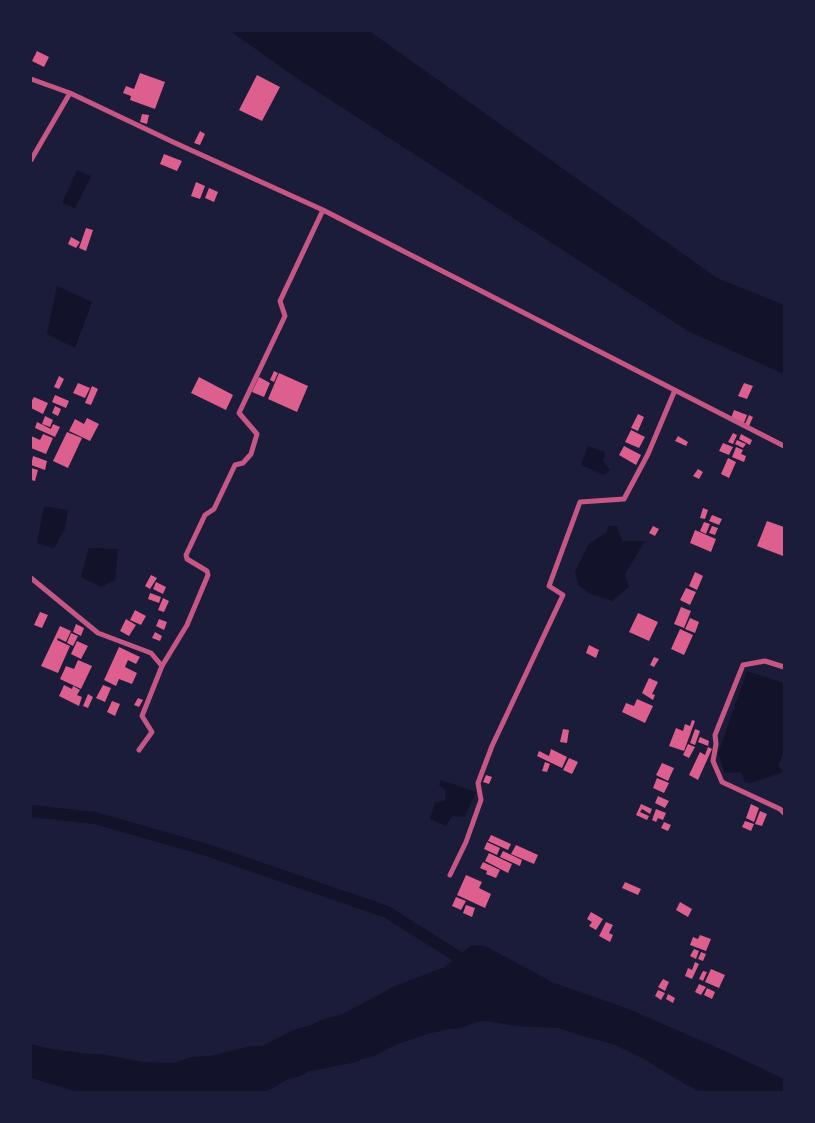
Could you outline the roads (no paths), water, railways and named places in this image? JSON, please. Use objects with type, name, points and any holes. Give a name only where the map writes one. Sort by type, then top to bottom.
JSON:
[{"type":"street","points":[[31,79],[70,93],[172,142],[323,210],[784,446]]},
{"type":"street","points":[[31,160],[70,93]]},
{"type":"street","points":[[139,750],[152,732],[142,716],[162,666],[187,626],[208,575],[208,570],[187,559],[186,556],[205,515],[214,509],[235,465],[243,463],[251,454],[257,434],[240,413],[286,316],[280,302],[323,210]]},
{"type":"street","points":[[450,876],[466,842],[481,800],[478,783],[492,746],[564,595],[549,586],[580,502],[624,499],[648,454],[675,390]]},
{"type":"street","points":[[31,578],[98,633],[151,653],[162,666]]},
{"type":"street","points":[[784,667],[765,661],[743,665],[715,735],[716,744],[712,761],[722,782],[780,809],[784,813]]},
{"type":"waterway","points":[[31,811],[95,818],[207,850],[387,912],[471,965]]}]
